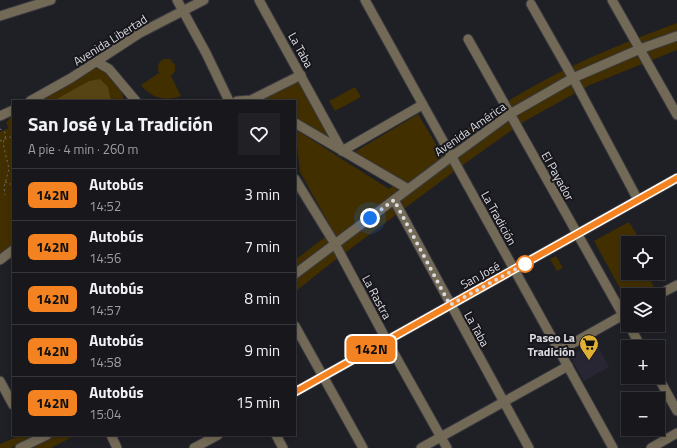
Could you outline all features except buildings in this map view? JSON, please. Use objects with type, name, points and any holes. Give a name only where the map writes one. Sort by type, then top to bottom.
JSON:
[{"type":"street","points":[[0,16],[51,0]]},
{"type":"street","points":[[177,0],[206,53],[229,100]]},
{"type":"street","name":"Avenida Libertad","points":[[32,100],[97,62],[140,34],[184,12],[204,0]]},
{"type":"street","name":"La Taba","points":[[259,0],[342,151]]},
{"type":"street","name":"La Tradición","points":[[365,0],[613,448]]},
{"type":"street","points":[[612,0],[677,115]]},
{"type":"street","points":[[530,4],[573,78],[638,200]]},
{"type":"street","name":"Avenida América","points":[[296,273],[451,156],[510,114],[573,78],[640,49],[677,36]]},
{"type":"street","name":"El Payador","points":[[468,39],[621,311]]},
{"type":"street","points":[[97,62],[109,69],[135,100]]},
{"type":"street","points":[[254,100],[300,75]]},
{"type":"street","points":[[126,90],[127,100]]},
{"type":"street","points":[[342,151],[422,105]]},
{"type":"street","points":[[0,114],[12,110]]},
{"type":"street","points":[[296,124],[408,189]]},
{"type":"street","name":"San José","points":[[296,391],[677,178]]},
{"type":"street","name":"La Rastra","points":[[296,181],[335,244],[447,448]]},
{"type":"street","name":"La Taba","points":[[394,200],[529,448]]},
{"type":"street","points":[[0,260],[12,253]]},
{"type":"street","points":[[665,291],[677,284]]},
{"type":"street","points":[[559,351],[621,316]]},
{"type":"street","points":[[296,328],[363,448]]},
{"type":"street","points":[[421,448],[568,366]]},
{"type":"street","points":[[0,382],[12,403]]},
{"type":"street","points":[[662,384],[677,411]]},
{"type":"street","points":[[651,448],[677,433]]},
{"type":"street","points":[[20,448],[31,439],[43,436]]},
{"type":"street","points":[[111,436],[117,448]]},
{"type":"street","points":[[194,448],[216,436]]},
{"type":"street","points":[[277,436],[283,448]]},
{"type":"path","points":[[0,129],[4,131],[6,135],[3,144],[9,169],[4,187],[5,195]]},
{"type":"path","points":[[0,141],[12,136]]},
{"type":"path","points":[[5,182],[12,185]]},
{"type":"shaded area","points":[[677,23],[677,32],[584,69],[534,94],[503,114],[296,270],[296,259],[333,231],[300,172],[296,130],[389,189],[401,181],[353,153],[418,114],[440,151],[466,130],[522,92],[583,61]]},
{"type":"shaded area","points":[[677,39],[677,50],[590,85],[525,121],[467,162],[330,264],[296,291],[296,277],[504,122],[583,77]]},
{"type":"shaded area","points":[[164,59],[170,59],[175,65],[175,71],[171,76],[181,96],[169,99],[159,98],[149,93],[141,85],[159,73],[158,64]]},
{"type":"shaded area","points":[[99,68],[106,70],[121,88],[124,100],[39,100],[94,69]]},
{"type":"shaded area","points":[[100,79],[108,87],[111,100],[55,100],[89,81]]},
{"type":"shaded area","points":[[300,81],[332,141],[296,120],[296,100],[262,100]]},
{"type":"shaded area","points":[[355,87],[361,97],[335,111],[329,101]]},
{"type":"shaded area","points":[[12,115],[12,247],[0,256],[0,132],[9,128],[6,123]]},
{"type":"shaded area","points":[[629,222],[638,236],[621,236],[621,280],[650,280],[655,288],[621,288],[621,290],[594,241]]},
{"type":"shaded area","points":[[556,256],[563,268],[557,271],[550,259]]},
{"type":"shaded area","name":"Paseo La Tradición","points":[[595,341],[609,367],[584,381],[570,356]]},
{"type":"shaded area","points":[[19,436],[38,436],[11,448],[0,448],[0,444]]},
{"type":"shaded area","points":[[51,436],[74,436],[51,448],[27,448]]},
{"type":"bus line","name":"142N","points":[[296,391],[677,178]]},
{"type":"place","name":"Paseo La Tradición","points":[[589,361]]},
{"type":"route","points":[[370,218],[394,200],[450,305],[525,264]]}]
